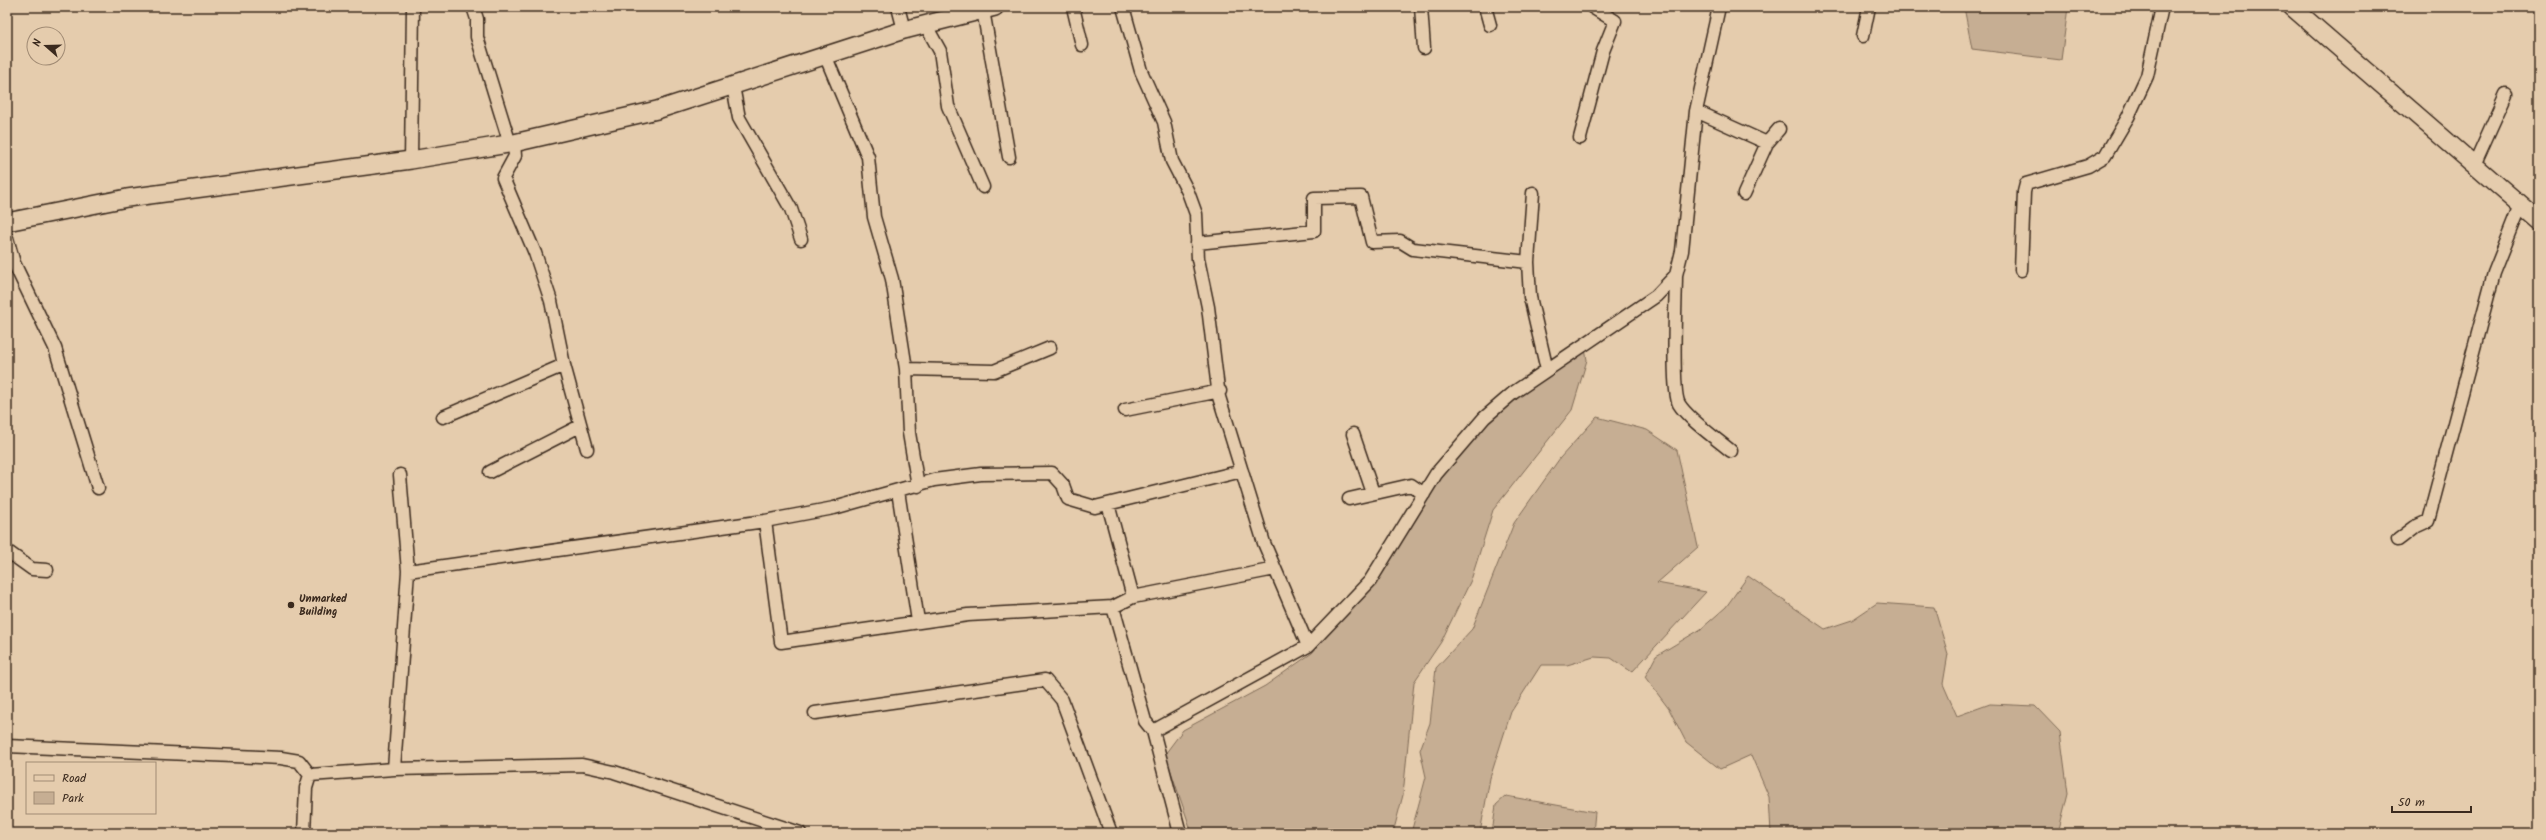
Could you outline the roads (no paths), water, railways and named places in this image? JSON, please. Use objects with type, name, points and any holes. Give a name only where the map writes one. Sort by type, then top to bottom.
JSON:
[{"type":"street","points":[[411,160],[412,7]]},
{"type":"street","points":[[473,7],[477,19],[477,37],[515,156],[503,178],[535,253],[551,301],[564,365],[587,449]]},
{"type":"street","points":[[898,7],[904,30]]},
{"type":"street","points":[[1073,7],[1082,45]]},
{"type":"street","points":[[1123,7],[1141,71],[1164,122],[1172,161],[1188,192],[1196,214],[1197,243],[1220,391],[1219,397],[1264,543],[1308,646]]},
{"type":"street","points":[[1421,7],[1424,48]]},
{"type":"street","points":[[1485,7],[1490,25]]},
{"type":"street","points":[[1580,138],[1603,51],[1614,21],[1592,7]]},
{"type":"street","points":[[1719,7],[1696,111],[1682,251],[1676,275],[1675,368],[1679,403],[1705,430],[1732,451]]},
{"type":"street","points":[[1863,36],[1869,7]]},
{"type":"street","points":[[2021,270],[2024,192],[2026,184],[2088,166],[2105,156],[2128,117],[2147,76],[2162,7]]},
{"type":"street","points":[[2292,7],[2539,221]]},
{"type":"street","points":[[7,222],[132,197],[411,160],[512,144],[657,110],[904,30],[989,8],[1009,157]]},
{"type":"street","points":[[925,24],[940,51],[948,106],[983,187]]},
{"type":"street","points":[[825,55],[868,157],[874,217],[892,279],[906,369],[909,433],[918,486]]},
{"type":"street","points":[[733,86],[738,118],[791,209],[802,238]]},
{"type":"street","points":[[2474,165],[2506,94]]},
{"type":"street","points":[[1696,111],[1767,143]]},
{"type":"street","points":[[1744,194],[1767,143],[1779,129]]},
{"type":"street","points":[[1533,193],[1528,262],[1530,297],[1547,370]]},
{"type":"street","points":[[1197,243],[1314,231],[1314,198],[1361,196],[1372,242],[1400,241],[1413,249],[1528,262]]},
{"type":"street","points":[[2398,540],[2415,527],[2428,521],[2494,273],[2521,205]]},
{"type":"street","points":[[7,238],[14,263],[55,348],[98,488]]},
{"type":"street","points":[[1153,731],[1308,646],[1370,581],[1436,474],[1484,418],[1513,393],[1656,296],[1676,275]]},
{"type":"street","points":[[906,369],[994,371],[1050,348]]},
{"type":"street","points":[[442,417],[564,365]]},
{"type":"street","points":[[1125,410],[1220,391]]},
{"type":"street","points":[[490,472],[580,426]]},
{"type":"street","points":[[1353,434],[1373,493]]},
{"type":"street","points":[[408,571],[766,521],[834,508],[918,486],[934,480],[981,474],[1052,473],[1063,485],[1068,499],[1095,507],[1242,471]]},
{"type":"street","points":[[394,768],[408,571],[400,475]]},
{"type":"street","points":[[1349,499],[1411,485],[1424,494]]},
{"type":"street","points":[[898,491],[918,621]]},
{"type":"street","points":[[1108,504],[1133,597]]},
{"type":"street","points":[[766,521],[781,642],[918,621],[1112,607],[1133,597],[1275,569]]},
{"type":"street","points":[[7,551],[32,569],[47,570]]},
{"type":"street","points":[[1112,607],[1146,721],[1153,731],[1180,833]]},
{"type":"street","points":[[814,713],[1045,680],[1062,700],[1111,833]]},
{"type":"street","points":[[7,746],[281,758],[299,761],[310,775]]},
{"type":"street","points":[[310,775],[394,768],[582,765],[614,772],[800,833]]},
{"type":"street","points":[[304,833],[306,788],[310,775]]},
{"type":"place","name":"Unmarked Building","points":[[291,605]]}]
